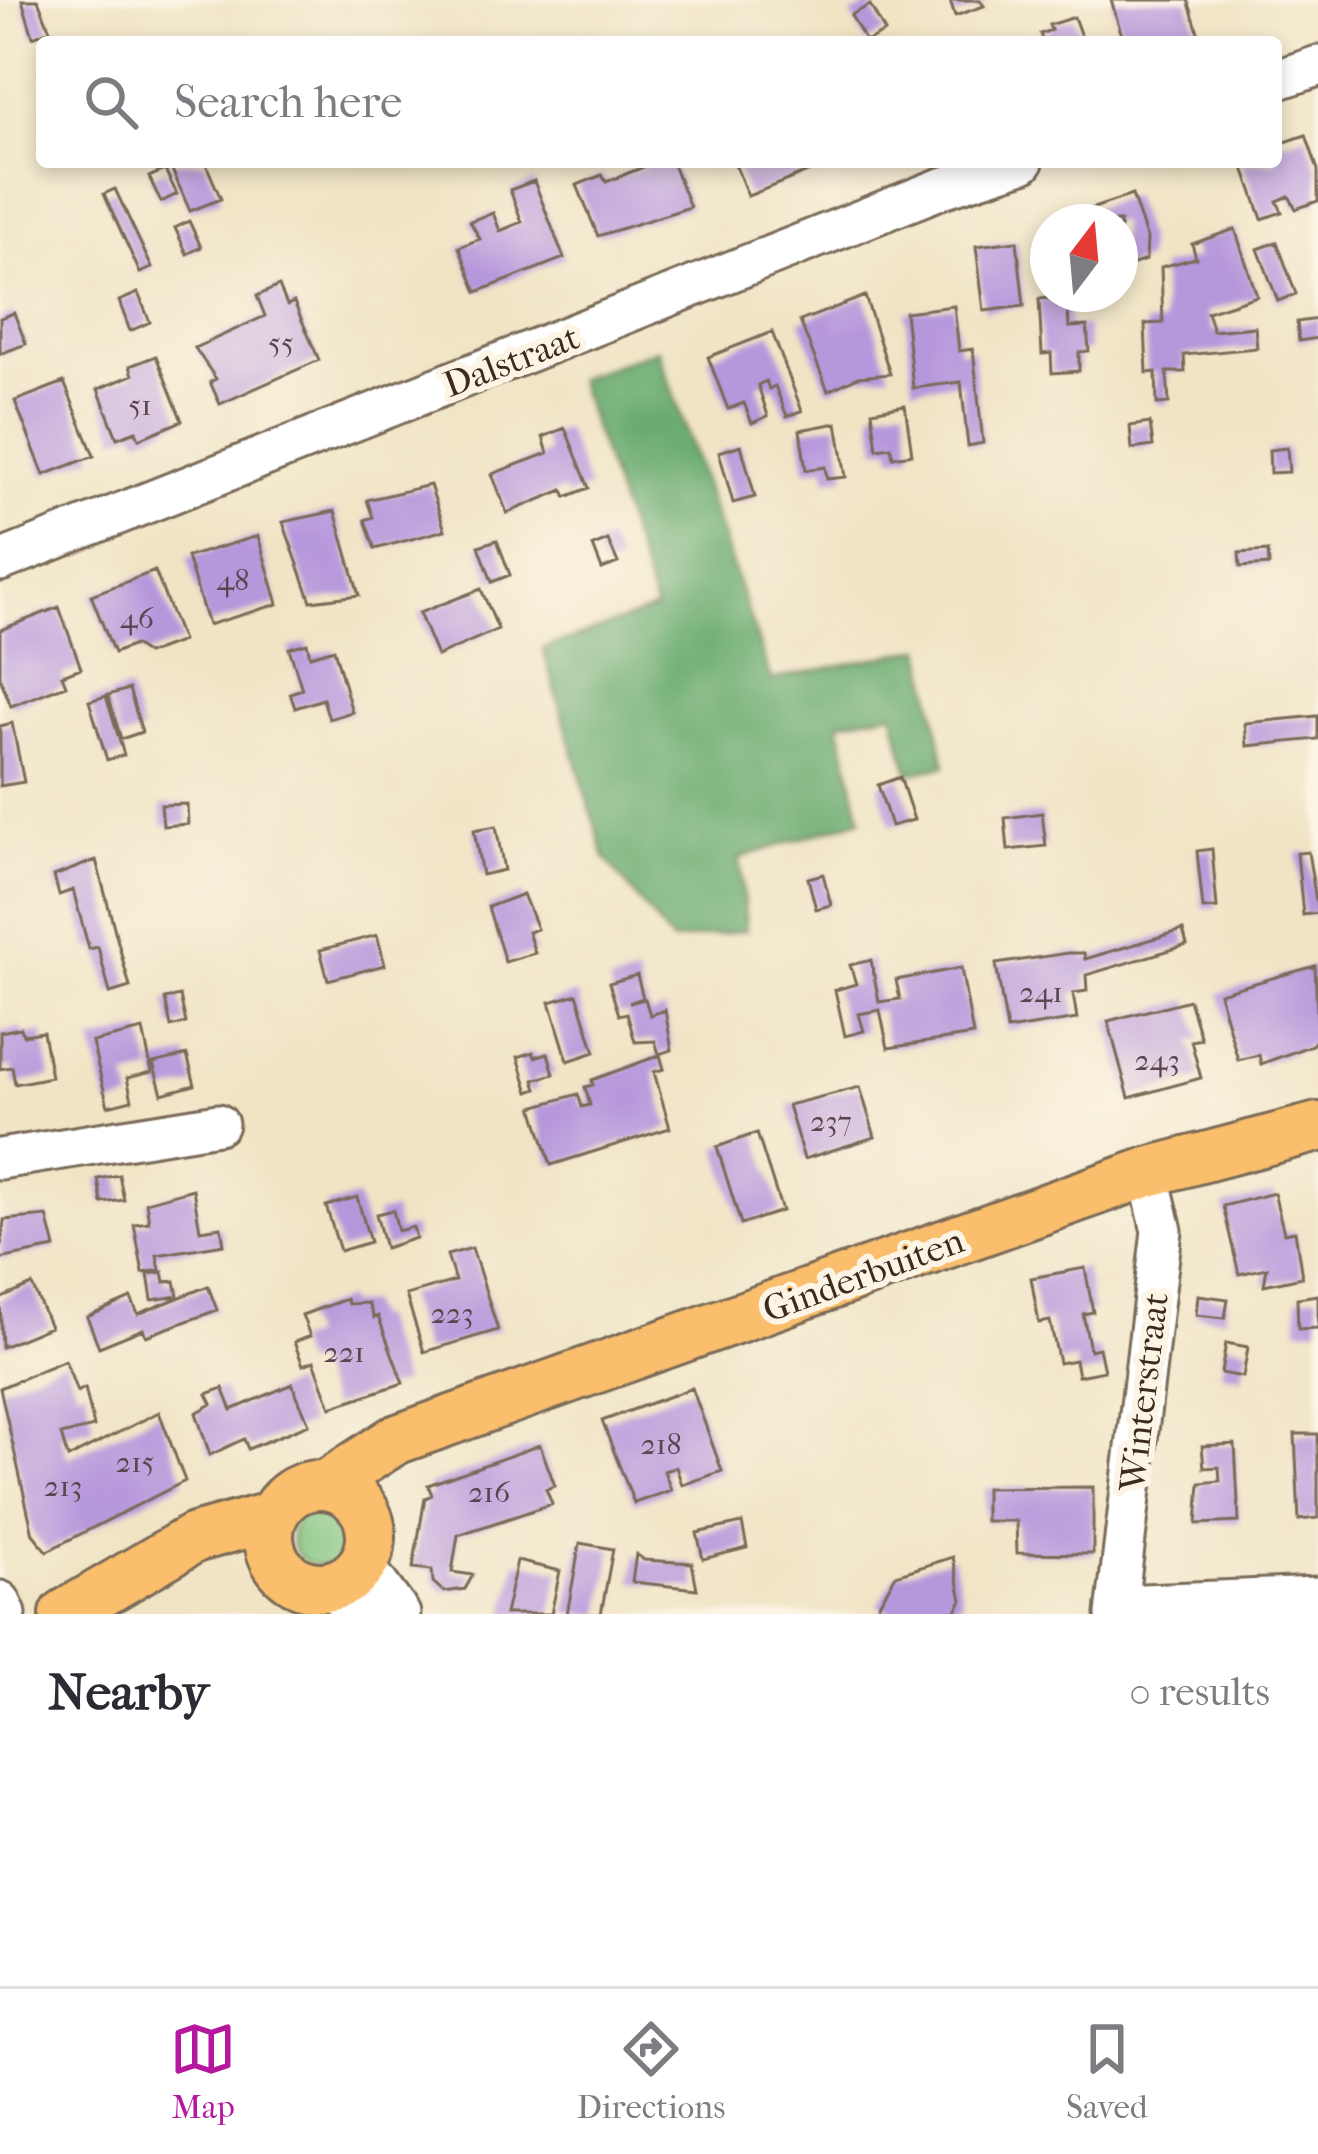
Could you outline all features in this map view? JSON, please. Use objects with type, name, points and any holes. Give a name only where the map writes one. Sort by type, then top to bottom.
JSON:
[{"type":"main road","name":"Ginderbuiten","points":[[273,1535],[294,1492],[344,1496],[394,1440],[414,1437],[1148,1172],[1318,1127]]},
{"type":"main road","points":[[65,1614],[177,1550],[273,1535],[294,1580],[345,1576],[372,1535],[344,1496]]},
{"type":"street","points":[[1282,78],[1318,66]]},
{"type":"street","name":"Dalstraat","points":[[0,560],[943,188],[1005,168]]},
{"type":"street","points":[[0,1159],[218,1124]]},
{"type":"street","name":"Winterstraat","points":[[1117,1609],[1162,1231],[1148,1172]]},
{"type":"street","points":[[345,1576],[366,1614]]},
{"type":"street","points":[[345,1576],[400,1614]]},
{"type":"street","points":[[1117,1609],[1318,1597]]},
{"type":"street","points":[[0,1601],[7,1614]]},
{"type":"green space","points":[[658,349],[771,680],[923,648],[945,766],[909,773],[893,712],[839,722],[861,819],[740,858],[746,930],[672,942],[605,858],[543,649],[656,609],[577,379]]},
{"type":"green space","points":[[321,1506],[342,1515],[351,1536],[342,1557],[321,1566],[300,1557],[291,1536],[300,1515]]},
{"type":"building","points":[[22,0],[38,0],[50,30],[33,37]]},
{"type":"building","points":[[950,0],[980,0],[984,6],[955,16]]},
{"type":"building","points":[[1111,0],[1188,0],[1199,36],[1122,36]]},
{"type":"building","points":[[870,5],[885,32],[863,36],[851,15]]},
{"type":"building","points":[[1074,17],[1081,36],[1041,36],[1051,30],[1049,25]]},
{"type":"building","points":[[1306,135],[1318,170],[1318,201],[1296,209],[1289,196],[1277,201],[1282,212],[1262,219],[1244,168],[1282,168],[1282,143]]},
{"type":"building","points":[[171,168],[208,168],[221,199],[190,211]]},
{"type":"building","points":[[641,168],[674,168],[690,207],[598,236],[577,185],[602,175],[606,182]]},
{"type":"building","points":[[736,168],[817,168],[748,196]]},
{"type":"building","points":[[165,170],[177,194],[161,202],[149,177]]},
{"type":"building","points":[[534,181],[564,258],[477,292],[459,247],[480,239],[470,221],[493,213],[500,231],[522,222],[510,190]]},
{"type":"building","points":[[115,189],[152,268],[140,273],[104,194]]},
{"type":"building","points":[[1132,195],[1135,204],[1105,204]]},
{"type":"building","points":[[1138,213],[1147,239],[1146,260],[1138,263]]},
{"type":"building","points":[[189,221],[201,247],[187,254],[175,228]]},
{"type":"building","points":[[1235,229],[1257,296],[1207,312],[1213,331],[1255,327],[1257,348],[1184,355],[1185,372],[1167,372],[1169,403],[1157,404],[1156,372],[1147,373],[1145,324],[1163,323],[1161,267],[1196,258],[1192,244]]},
{"type":"building","points":[[1017,241],[1024,306],[984,311],[976,246]]},
{"type":"building","points":[[1277,242],[1296,294],[1278,301],[1258,249]]},
{"type":"building","points":[[279,286],[287,305],[294,302],[319,360],[220,404],[210,382],[216,379],[195,348],[265,316],[257,296]]},
{"type":"building","points":[[138,293],[150,322],[130,331],[119,301]]},
{"type":"building","points":[[865,296],[890,374],[858,377],[828,391],[800,321]]},
{"type":"building","points":[[954,306],[959,351],[973,349],[983,443],[968,446],[961,382],[913,388],[905,312]]},
{"type":"building","points":[[1040,312],[1068,312],[1069,327],[1087,326],[1089,351],[1079,352],[1079,371],[1052,373],[1051,353],[1042,354]]},
{"type":"building","points":[[14,313],[26,344],[0,354],[0,318]]},
{"type":"building","points":[[1318,319],[1318,338],[1299,341],[1297,322]]},
{"type":"building","points":[[772,332],[802,411],[787,416],[775,386],[769,389],[766,381],[758,385],[768,416],[752,423],[744,403],[728,409],[708,357]]},
{"type":"building","points":[[156,356],[182,421],[139,439],[136,431],[117,438],[98,389],[133,375],[130,366]]},
{"type":"building","points":[[64,382],[94,456],[44,475],[15,401]]},
{"type":"building","points":[[905,405],[912,454],[893,457],[891,447],[877,449],[872,411]]},
{"type":"building","points":[[837,423],[846,477],[827,479],[825,467],[806,470],[800,430]]},
{"type":"building","points":[[1150,423],[1153,446],[1132,449],[1130,426]]},
{"type":"building","points":[[565,428],[589,488],[566,497],[563,490],[507,513],[492,474],[548,453],[543,437]]},
{"type":"building","points":[[741,445],[755,497],[733,503],[719,452]]},
{"type":"building","points":[[1287,448],[1289,472],[1270,473],[1269,450]]},
{"type":"building","points":[[430,485],[445,530],[375,549],[365,520],[373,517],[367,500]]},
{"type":"building","points":[[335,511],[359,595],[311,601],[283,522]]},
{"type":"building","points":[[258,536],[278,604],[208,625],[187,557]]},
{"type":"building","points":[[497,540],[510,575],[492,582],[479,546]]},
{"type":"building","points":[[608,540],[618,563],[602,569],[593,546]]},
{"type":"building","points":[[1268,551],[1269,565],[1240,567],[1239,553]]},
{"type":"building","points":[[155,571],[182,641],[147,654],[134,645],[114,653],[91,595]]},
{"type":"building","points":[[481,589],[498,629],[437,656],[419,613]]},
{"type":"building","points":[[59,607],[81,668],[62,675],[66,685],[11,706],[0,678],[0,630]]},
{"type":"building","points":[[307,643],[310,656],[334,649],[352,712],[329,719],[323,699],[295,708],[290,693],[302,689],[289,648]]},
{"type":"building","points":[[129,689],[142,732],[121,739],[108,695]]},
{"type":"building","points":[[106,696],[124,755],[107,760],[89,701]]},
{"type":"building","points":[[1318,716],[1318,739],[1247,746],[1245,723]]},
{"type":"building","points":[[12,723],[24,782],[0,786],[0,726]]},
{"type":"building","points":[[900,777],[914,820],[891,826],[878,785]]},
{"type":"building","points":[[187,804],[188,824],[163,826],[161,805]]},
{"type":"building","points":[[1042,813],[1046,846],[1008,850],[1005,818]]},
{"type":"building","points":[[496,826],[504,870],[482,875],[474,830]]},
{"type":"building","points":[[1212,849],[1217,908],[1203,909],[1197,851]]},
{"type":"building","points":[[1308,852],[1318,913],[1303,915],[1297,853]]},
{"type":"building","points":[[96,860],[130,987],[110,993],[98,947],[89,949],[73,890],[59,895],[54,876]]},
{"type":"building","points":[[823,874],[831,905],[816,909],[808,878]]},
{"type":"building","points":[[523,894],[537,929],[528,932],[535,953],[505,962],[488,907]]},
{"type":"building","points":[[1183,930],[1187,945],[1086,975],[1087,991],[1073,993],[1077,1019],[1007,1030],[996,964],[1068,953],[1084,953],[1085,959]]},
{"type":"building","points":[[377,935],[385,965],[328,980],[320,950]]},
{"type":"building","points":[[871,960],[879,1002],[900,999],[896,980],[961,968],[973,1035],[888,1048],[880,1010],[859,1014],[864,1031],[845,1036],[835,990],[856,984],[850,965]]},
{"type":"building","points":[[1315,966],[1318,1038],[1312,1045],[1261,1064],[1259,1055],[1238,1060],[1219,993]]},
{"type":"building","points":[[637,975],[643,998],[629,1003],[645,999],[650,1015],[665,1010],[672,1050],[659,1054],[655,1041],[635,1042],[627,1013],[619,1015],[609,983]]},
{"type":"building","points":[[577,994],[595,1052],[568,1061],[550,1002]]},
{"type":"building","points":[[180,996],[186,1023],[171,1027],[165,999]]},
{"type":"building","points":[[1189,1000],[1201,1039],[1191,1041],[1201,1078],[1129,1098],[1108,1021]]},
{"type":"building","points":[[21,1028],[23,1035],[43,1032],[51,1077],[15,1084],[12,1067],[0,1069],[0,1032]]},
{"type":"building","points":[[143,1030],[152,1072],[127,1078],[132,1100],[108,1106],[92,1042]]},
{"type":"building","points":[[533,1052],[535,1057],[548,1053],[554,1074],[534,1080],[537,1089],[529,1092],[518,1057]]},
{"type":"building","points":[[187,1055],[195,1085],[162,1094],[153,1063]]},
{"type":"building","points":[[660,1055],[664,1069],[654,1072],[670,1128],[551,1165],[533,1107],[578,1094],[582,1107],[590,1105],[585,1087],[593,1085],[592,1080]]},
{"type":"building","points":[[860,1087],[875,1137],[804,1159],[788,1105]]},
{"type":"building","points":[[757,1133],[782,1211],[741,1224],[717,1147]]},
{"type":"building","points":[[119,1175],[124,1200],[102,1203],[98,1179]]},
{"type":"building","points":[[193,1189],[200,1230],[221,1227],[224,1244],[157,1255],[160,1270],[143,1273],[134,1224],[149,1222],[146,1202]]},
{"type":"building","points":[[1274,1193],[1284,1233],[1295,1231],[1302,1277],[1264,1285],[1267,1268],[1239,1274],[1223,1206]]},
{"type":"building","points":[[357,1197],[370,1242],[340,1251],[326,1206]]},
{"type":"building","points":[[393,1210],[398,1231],[413,1227],[416,1238],[385,1248],[376,1214]]},
{"type":"building","points":[[47,1216],[55,1248],[0,1259],[4,1220]]},
{"type":"building","points":[[472,1248],[498,1330],[424,1352],[406,1295],[455,1281],[447,1255]]},
{"type":"building","points":[[1085,1268],[1093,1312],[1083,1314],[1090,1350],[1099,1348],[1104,1371],[1078,1376],[1075,1360],[1059,1363],[1050,1321],[1039,1323],[1031,1278]]},
{"type":"building","points":[[163,1272],[165,1282],[175,1281],[178,1296],[152,1300],[148,1274]]},
{"type":"building","points":[[32,1285],[50,1327],[2,1347],[0,1299]]},
{"type":"building","points":[[208,1286],[217,1310],[146,1336],[143,1329],[99,1347],[87,1317],[131,1298],[138,1314]]},
{"type":"building","points":[[1198,1295],[1228,1299],[1225,1318],[1196,1315]]},
{"type":"building","points":[[1318,1295],[1318,1328],[1298,1329],[1297,1298]]},
{"type":"building","points":[[346,1299],[348,1304],[368,1303],[374,1318],[378,1316],[403,1383],[331,1407],[314,1361],[303,1365],[294,1342],[310,1336],[302,1315]]},
{"type":"building","points":[[1226,1343],[1248,1347],[1243,1377],[1221,1373]]},
{"type":"building","points":[[65,1360],[77,1392],[85,1388],[94,1427],[61,1435],[68,1458],[159,1412],[185,1481],[47,1551],[33,1534],[0,1388]]},
{"type":"building","points":[[292,1384],[309,1424],[248,1449],[244,1439],[210,1455],[196,1413],[212,1404],[207,1394],[223,1388],[232,1410]]},
{"type":"building","points":[[692,1388],[722,1471],[682,1485],[676,1467],[664,1471],[671,1490],[634,1503],[602,1421]]},
{"type":"building","points":[[1295,1434],[1318,1434],[1318,1518],[1299,1520]]},
{"type":"building","points":[[1235,1444],[1239,1522],[1197,1524],[1200,1483],[1220,1481],[1219,1467],[1204,1468],[1202,1446]]},
{"type":"building","points":[[540,1445],[555,1486],[546,1489],[552,1504],[458,1535],[452,1572],[473,1575],[465,1589],[444,1592],[433,1582],[432,1570],[413,1568],[425,1498],[432,1495],[428,1485]]},
{"type":"building","points":[[1093,1487],[1093,1554],[1017,1553],[1016,1521],[985,1521],[985,1488]]},
{"type":"building","points":[[742,1523],[747,1548],[703,1559],[697,1533]]},
{"type":"building","points":[[580,1543],[613,1549],[601,1614],[567,1614]]},
{"type":"building","points":[[636,1554],[644,1560],[692,1563],[697,1589],[632,1582]]},
{"type":"building","points":[[953,1557],[962,1600],[954,1614],[892,1614],[878,1605],[896,1575]]},
{"type":"building","points":[[517,1561],[560,1571],[551,1614],[505,1614]]}]
